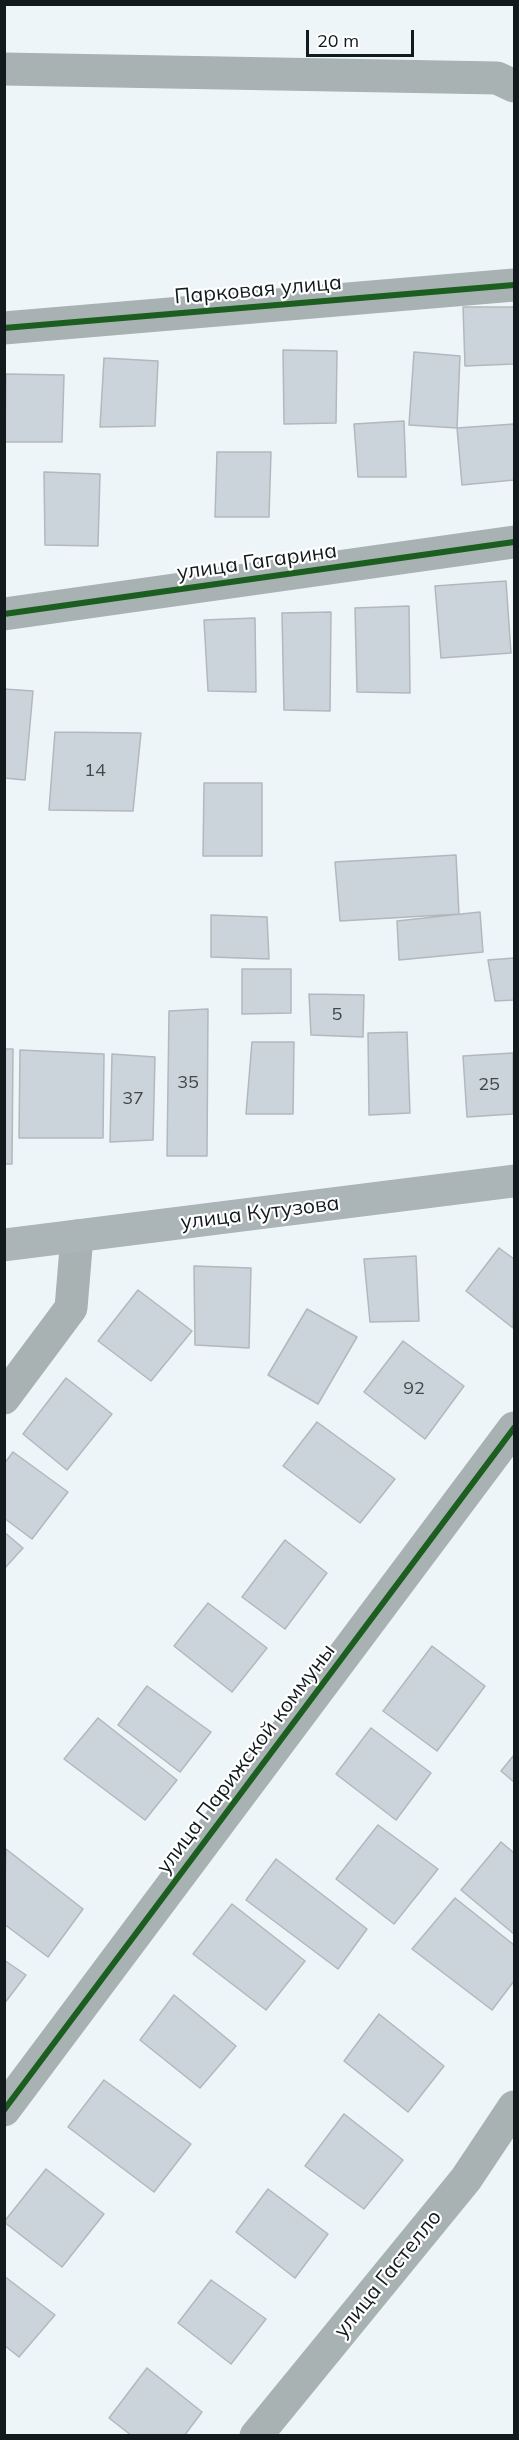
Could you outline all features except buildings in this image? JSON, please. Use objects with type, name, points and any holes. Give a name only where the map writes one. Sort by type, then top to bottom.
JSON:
[{"type":"main road","name":"улица Кутузова","points":[[4,1245],[514,1181]]},
{"type":"street","points":[[4,69],[497,78],[514,86]]},
{"type":"street","name":"Парковая улица","points":[[4,328],[514,285]]},
{"type":"street","name":"улица Гагарина","points":[[4,615],[514,542]]},
{"type":"street","points":[[4,1398],[71,1308],[77,1236]]},
{"type":"street","name":"улица Парижской коммуны","points":[[4,2110],[514,1428]]},
{"type":"street","name":"улица Гастелло","points":[[256,2436],[466,2179],[514,2107]]},
{"type":"cycle path","points":[[4,328],[514,285]]},
{"type":"cycle path","points":[[4,614],[514,542]]},
{"type":"cycle path","points":[[4,2110],[514,1428]]}]
